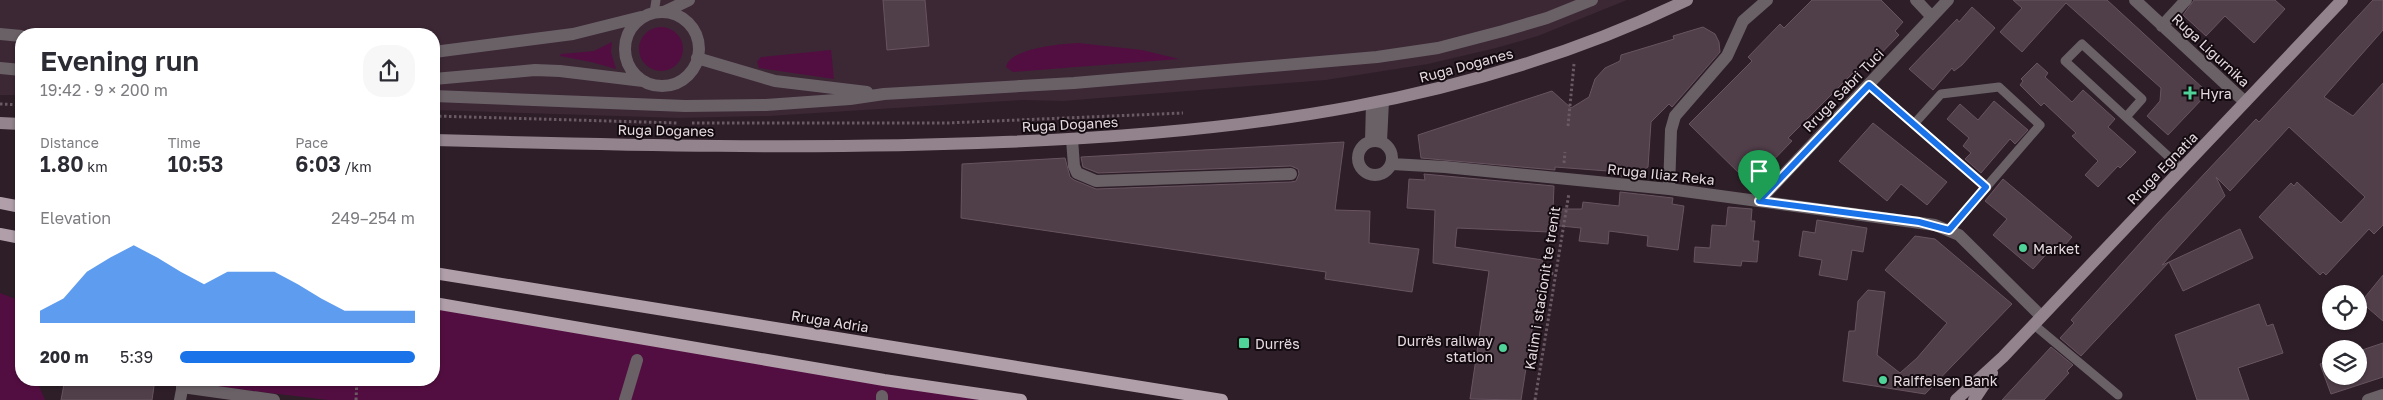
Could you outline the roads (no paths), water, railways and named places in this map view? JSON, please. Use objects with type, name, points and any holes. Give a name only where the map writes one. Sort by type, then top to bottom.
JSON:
[{"type":"main road","name":"Ruga Doganes","points":[[440,140],[628,145],[946,145],[1144,135],[1253,124],[1378,102],[1485,76],[1544,58],[1622,29],[1687,0]]},
{"type":"main road","name":"Rruga Egnatia","points":[[1956,400],[2003,357],[2342,0]]},
{"type":"main road","points":[[0,123],[15,124]]},
{"type":"main road","points":[[0,203],[15,206]]},
{"type":"main road","points":[[0,234],[15,237]]},
{"type":"main road","name":"Rruga Adria","points":[[440,274],[1222,400]]},
{"type":"main road","points":[[440,304],[884,380],[1021,400]]},
{"type":"main road","name":"Rruga Egnatia","points":[[1974,400],[2003,357]]},
{"type":"street","points":[[440,51],[573,34],[689,0]]},
{"type":"street","points":[[440,96],[685,106],[798,103],[884,94],[1074,83],[1377,57],[1438,48],[1547,18],[1592,0]]},
{"type":"street","points":[[1669,189],[1671,130],[1675,116],[1727,56],[1743,21],[1767,0]]},
{"type":"street","points":[[1916,0],[1932,17]]},
{"type":"street","name":"Rruga Sabri Tuci","points":[[1759,201],[1948,0]]},
{"type":"street","name":"Ruga Ligurnika","points":[[2135,0],[2245,102]]},
{"type":"street","points":[[2162,26],[2186,0]]},
{"type":"street","points":[[440,78],[535,70],[560,71],[662,86],[674,84],[691,72],[697,58],[698,45],[693,29],[678,16],[654,10]]},
{"type":"street","points":[[645,82],[630,68],[624,49],[630,30],[654,10]]},
{"type":"street","points":[[0,34],[15,35]]},
{"type":"street","points":[[697,58],[774,81],[884,94]]},
{"type":"street","points":[[0,68],[15,69]]},
{"type":"street","points":[[662,86],[674,100],[685,106]]},
{"type":"street","points":[[1376,142],[1378,102]]},
{"type":"street","points":[[1072,139],[1074,166],[1077,173],[1096,181],[1291,174]]},
{"type":"street","points":[[1376,142],[1391,151],[1392,164],[1382,174],[1368,174],[1362,170],[1358,157],[1364,144],[1376,142]]},
{"type":"street","name":"Rruga Iliaz Reka","points":[[1392,164],[1445,167],[1669,189],[1919,222],[1960,235],[2037,320]]},
{"type":"street","points":[[626,400],[637,360]]},
{"type":"street","points":[[180,400],[182,386]]},
{"type":"street","points":[[199,386],[274,400]]},
{"type":"street","points":[[2368,400],[2383,395]]},
{"type":"lane","points":[[2126,117],[2142,99],[2082,44],[2065,61],[2182,169]]},
{"type":"lane","points":[[1869,85],[1986,187]]},
{"type":"lane","points":[[1914,124],[1941,94],[1999,87],[2040,125],[1949,230]]},
{"type":"lane","points":[[2037,320],[2118,395]]},
{"type":"place","name":"Hyra","points":[[2190,93]]},
{"type":"place","name":"Market","points":[[2023,248]]},
{"type":"place","name":"Durrës","points":[[1244,343]]},
{"type":"place","name":"Durrës railway station","points":[[1503,348]]},
{"type":"place","name":"Raiffeisen Bank","points":[[1883,380]]}]
